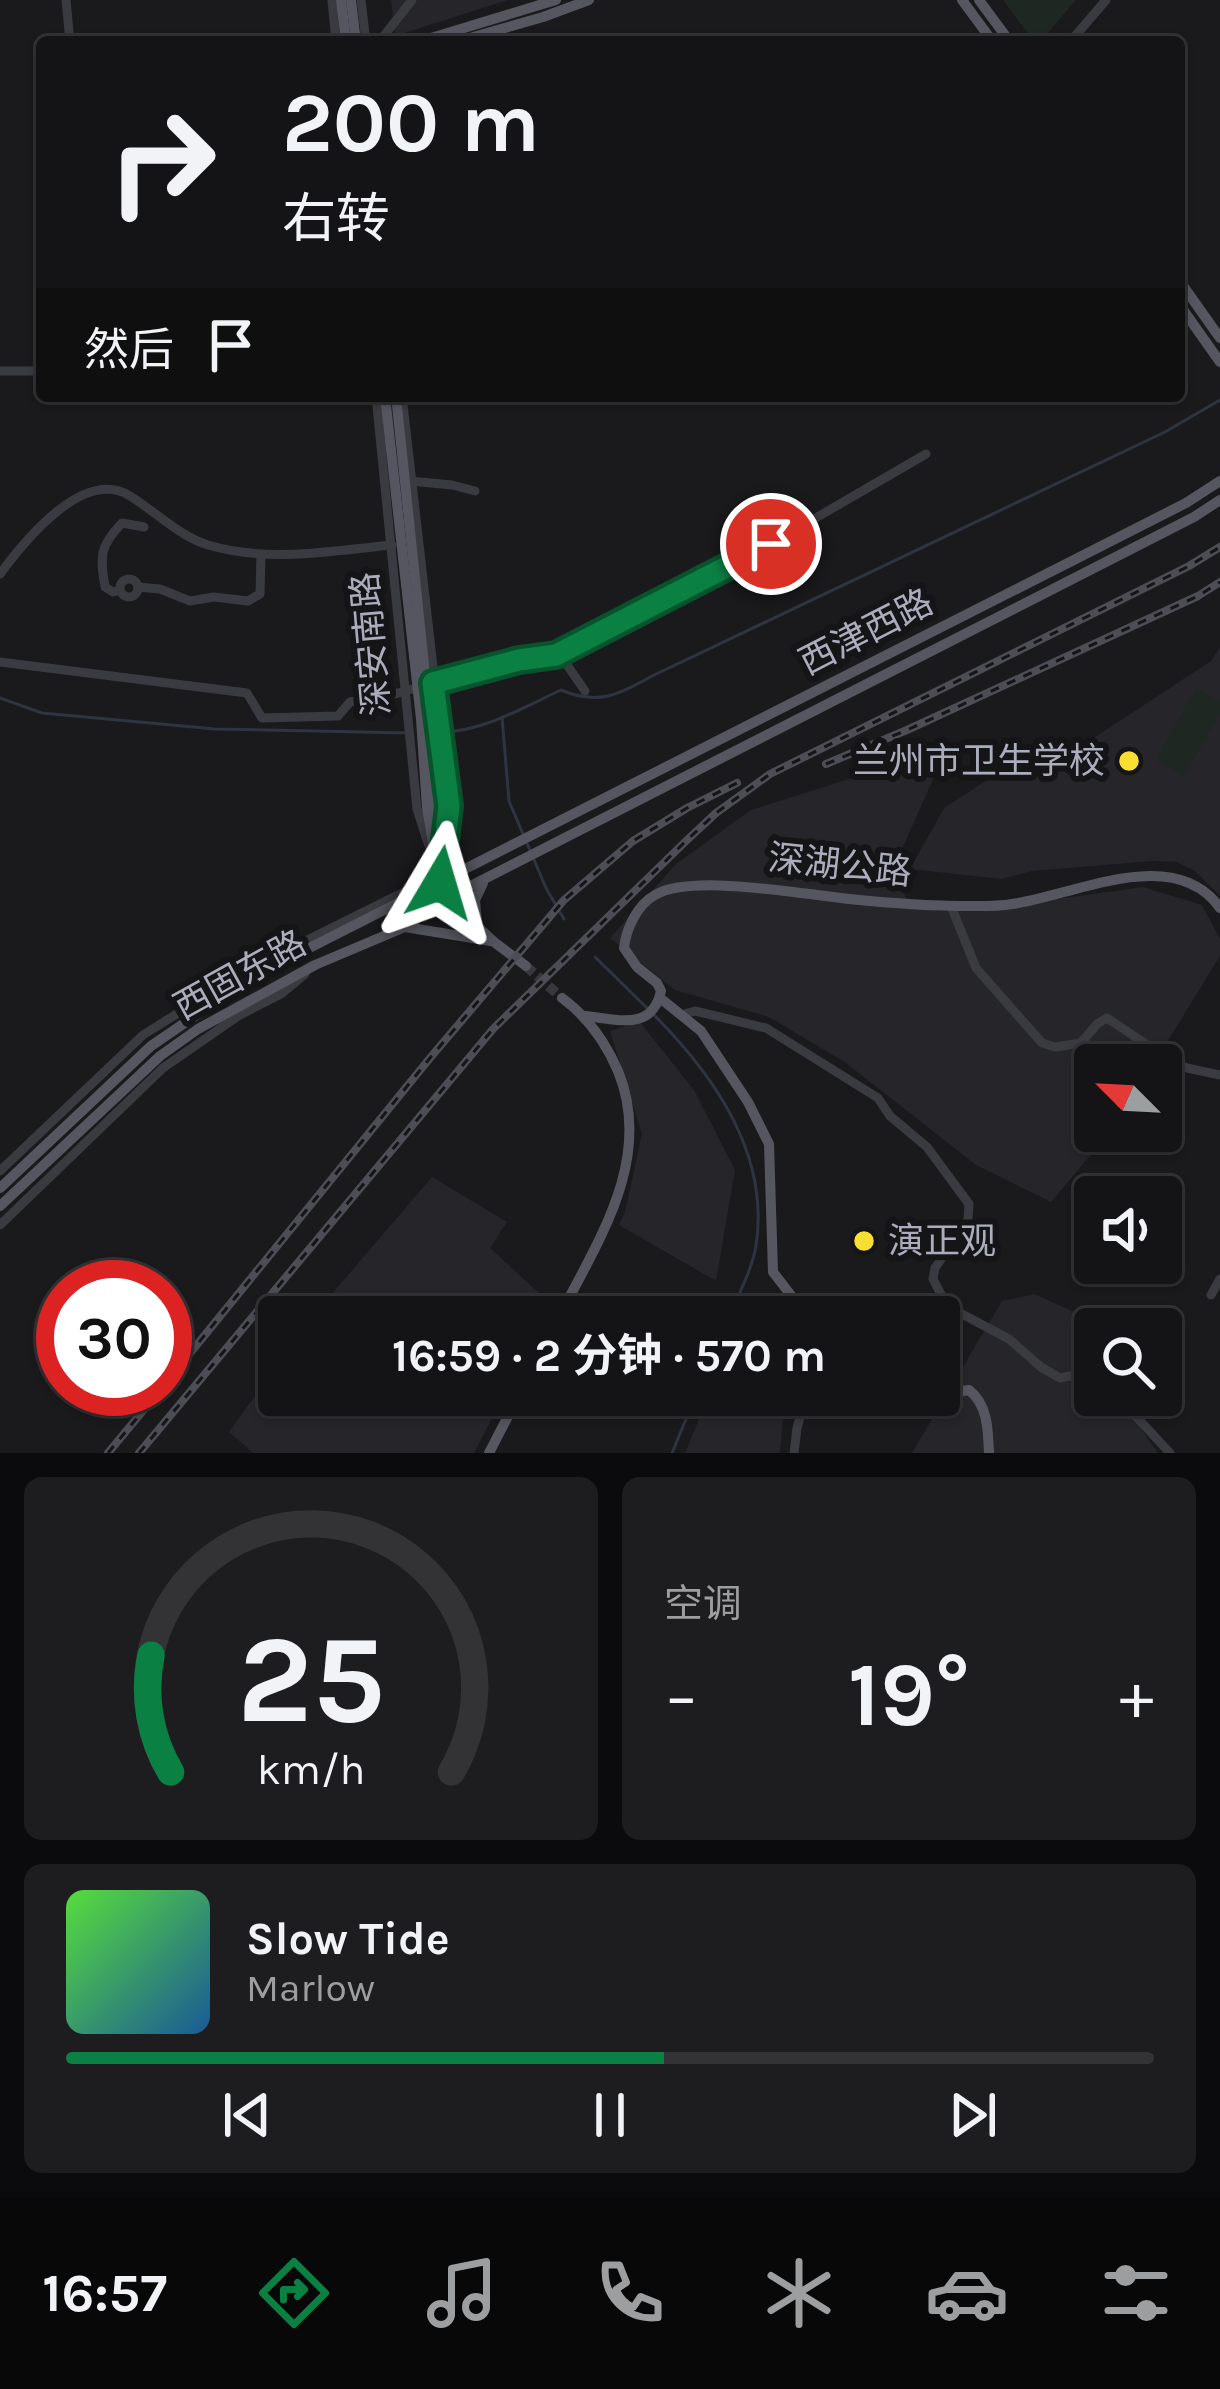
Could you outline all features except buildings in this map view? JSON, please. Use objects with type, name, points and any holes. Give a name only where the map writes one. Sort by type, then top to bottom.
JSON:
[{"type":"main road","points":[[336,0],[345,36]]},
{"type":"main road","points":[[351,0],[355,36]]},
{"type":"main road","points":[[438,36],[556,0]]},
{"type":"main road","points":[[477,36],[590,0]]},
{"type":"main road","points":[[962,0],[989,36]]},
{"type":"main road","points":[[979,0],[1006,36]]},
{"type":"main road","points":[[1185,290],[1215,339],[1220,362]]},
{"type":"main road","points":[[1185,310],[1215,339]]},
{"type":"main road","name":"深安南路","points":[[381,402],[421,686]]},
{"type":"main road","name":"深安南路","points":[[400,402],[440,883]]},
{"type":"main road","name":"西津西路","points":[[538,833],[1186,503],[1220,481]]},
{"type":"main road","name":"西津西路","points":[[545,848],[1220,500]]},
{"type":"main road","name":"西固东路","points":[[0,1187],[151,1046],[252,977],[538,833]]},
{"type":"main road","name":"西固东路","points":[[0,1206],[160,1056],[198,1029],[315,965],[405,927],[447,898],[545,848]]},
{"type":"main road","name":"深湖公路","points":[[658,1003],[657,983],[637,968],[624,949],[626,933],[640,909],[657,893],[692,886],[745,886],[951,905],[1012,904],[1141,874],[1184,881],[1212,896],[1220,908]]},
{"type":"main road","points":[[478,925],[475,900],[488,878]]},
{"type":"main road","points":[[440,883],[447,898],[526,966]]},
{"type":"main road","points":[[405,927],[494,942]]},
{"type":"main road","points":[[562,998],[585,1016],[610,1051],[630,1119],[625,1177],[570,1296]]},
{"type":"main road","points":[[585,1016],[642,1019],[658,1003],[701,1030],[769,1144],[773,1272],[792,1296]]},
{"type":"main road","points":[[960,1391],[969,1390],[979,1398],[989,1453]]},
{"type":"main road","points":[[489,1453],[508,1416]]},
{"type":"street","points":[[66,0],[69,36]]},
{"type":"street","points":[[336,0],[336,36]]},
{"type":"street","points":[[361,0],[365,36]]},
{"type":"street","points":[[385,36],[412,0]]},
{"type":"street","points":[[1075,36],[1106,0]]},
{"type":"street","points":[[0,371],[36,371]]},
{"type":"street","name":"深安南路","points":[[380,402],[392,545],[421,686],[440,883]]},
{"type":"street","points":[[0,662],[247,693],[262,718],[338,716],[350,702],[556,655],[733,566],[926,454]]},
{"type":"street","points":[[408,481],[475,491]]},
{"type":"street","points":[[0,574],[59,509],[99,488],[127,494],[210,546],[278,556],[392,545]]},
{"type":"street","points":[[144,527],[122,524],[100,557],[105,587],[113,592],[121,590],[128,579],[190,601],[248,601],[260,594],[261,554]]},
{"type":"street","points":[[556,655],[585,691]]},
{"type":"street","points":[[0,1171],[142,1035],[180,1010],[247,970],[408,890],[440,883]]},
{"type":"street","points":[[951,905],[976,968],[1042,1043],[1055,1047],[1081,1043],[1107,1018],[1168,1059],[1220,1075]]},
{"type":"street","points":[[0,1225],[163,1068],[238,1016],[281,994],[315,965]]},
{"type":"street","points":[[681,1015],[695,1011],[766,1028],[878,1098],[890,1116],[927,1147],[970,1204],[968,1220],[935,1268],[934,1279],[947,1306],[1009,1339],[1060,1378],[1074,1375]]},
{"type":"street","points":[[1210,1295],[1220,1279]]},
{"type":"street","points":[[794,1453],[800,1416]]},
{"type":"street","points":[[1136,1416],[1170,1453]]},
{"type":"shaded area","points":[[391,0],[508,0],[395,36]]},
{"type":"shaded area","points":[[1003,0],[1076,0],[1045,36],[1030,36]]},
{"type":"shaded area","name":"兰州市卫生学校","points":[[1220,647],[1220,896],[1195,871],[1177,862],[1032,871],[1002,879],[910,869],[944,808],[995,775],[1080,747],[1211,661]]},
{"type":"shaded area","points":[[1196,688],[1220,702],[1220,713],[1184,776],[1156,760]]},
{"type":"shaded area","points":[[947,748],[902,849],[901,883],[908,906],[1014,905],[1143,887],[1202,905],[1220,939],[1220,956],[1166,1044],[1074,1044],[1074,1152],[1093,1152],[1051,1202],[976,1165],[846,1063],[769,1017],[675,990],[610,938],[676,864],[751,810]]},
{"type":"shaded area","points":[[639,1021],[694,1090],[735,1170],[716,1281],[619,1225],[642,1134],[610,1031]]},
{"type":"shaded area","points":[[432,1177],[507,1222],[490,1248],[542,1296],[330,1296]]},
{"type":"shaded area","points":[[1034,1294],[1074,1312],[1074,1416],[1132,1416],[1158,1453],[912,1453],[934,1416],[960,1416],[960,1372],[1002,1301]]},
{"type":"shaded area","points":[[258,1391],[258,1416],[493,1416],[474,1453],[253,1453],[229,1432]]},
{"type":"shaded area","points":[[700,1416],[783,1416],[780,1453],[685,1453]]},
{"type":"waterway","points":[[443,732],[489,723],[561,690],[596,697],[627,689],[1165,432],[1220,400]]},
{"type":"waterway","points":[[0,698],[42,713],[215,729],[409,733]]},
{"type":"waterway","points":[[502,717],[509,801],[564,919]]},
{"type":"waterway","points":[[595,957],[647,1008]]},
{"type":"waterway","points":[[653,1014],[717,1091],[746,1149],[758,1212],[756,1246],[738,1296]]},
{"type":"waterway","points":[[672,1453],[687,1416]]},
{"type":"tunnel","points":[[526,966],[562,998]]},
{"type":"railway","points":[[139,1453],[493,1029],[716,813],[770,774],[1220,547]]},
{"type":"railway","points":[[826,764],[1220,582]]},
{"type":"railway","points":[[192,1351],[564,900],[633,841],[737,783]]},
{"type":"railway","points":[[108,1453],[139,1416]]},
{"type":"place","name":"兰州市卫生学校","points":[[1129,761]]},
{"type":"place","name":"演正观","points":[[864,1241]]},
{"type":"route","points":[[440,883],[449,806],[433,683],[556,655],[771,544]]}]
